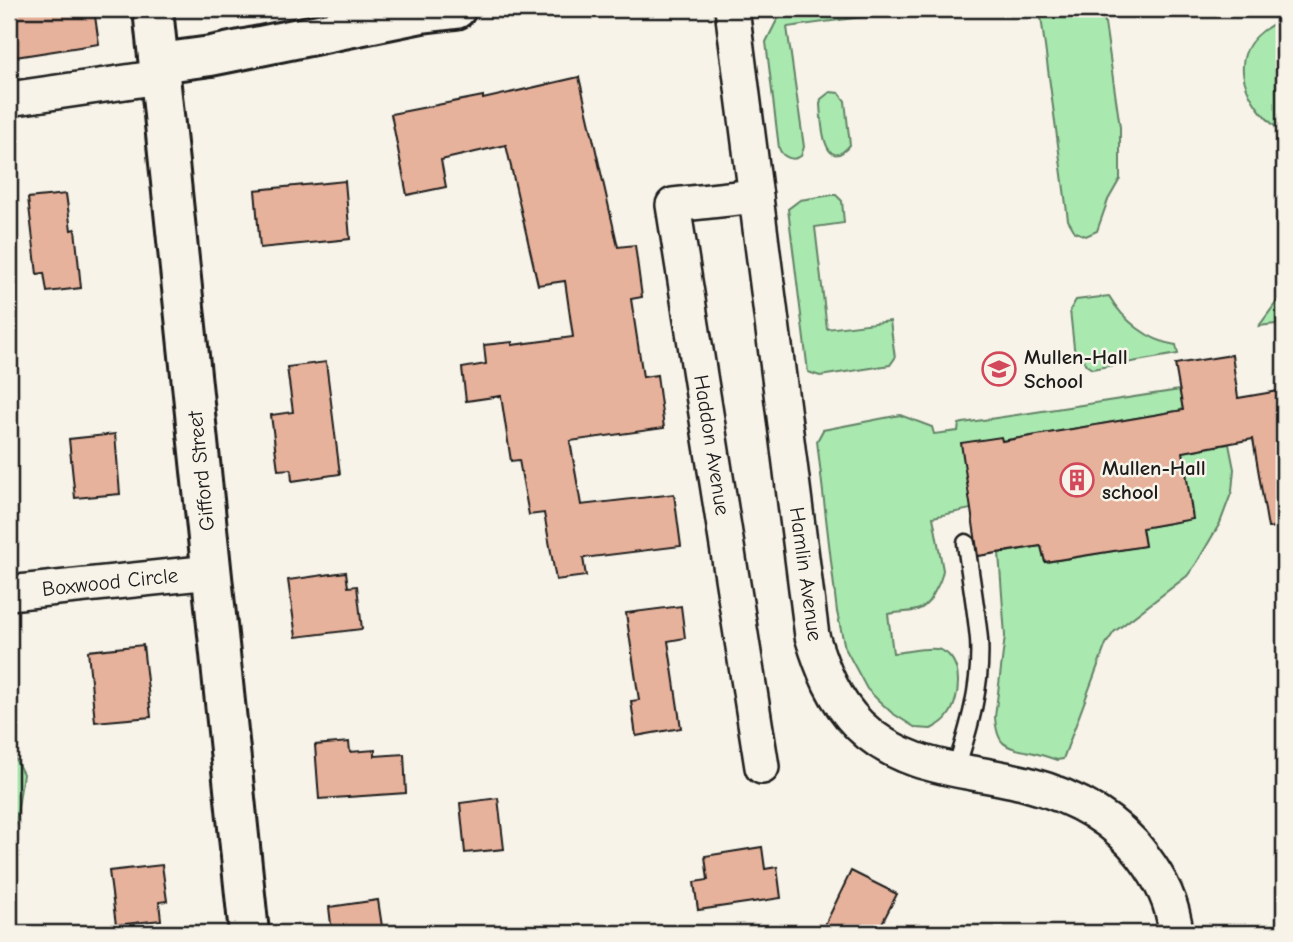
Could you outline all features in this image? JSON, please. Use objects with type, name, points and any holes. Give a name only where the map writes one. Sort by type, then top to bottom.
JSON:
[{"type":"main road","name":"Gifford Street","points":[[153,9],[249,933]]},
{"type":"main road","points":[[159,70],[211,56],[422,13],[456,9]]},
{"type":"street","name":"Hamlin Avenue","points":[[732,9],[812,636],[822,669],[836,696],[859,725],[887,746],[920,761],[955,771],[1025,783],[1051,791],[1076,801],[1103,818],[1133,842],[1161,882],[1171,907],[1176,933]]},
{"type":"street","points":[[9,99],[159,70]]},
{"type":"street","name":"Haddon Avenue","points":[[756,195],[673,205],[762,767]]},
{"type":"street","name":"Boxwood Circle","points":[[9,593],[211,572]]},
{"type":"lane","points":[[955,771],[972,719],[979,664],[979,640],[966,542]]},
{"type":"green space","points":[[794,9],[921,9],[787,27],[804,147],[801,156],[795,159],[785,156],[779,148],[766,42],[777,20]]},
{"type":"green space","points":[[1040,9],[1103,9],[1120,127],[1120,179],[1108,200],[1097,231],[1086,236],[1075,232],[1068,220]]},
{"type":"green space","points":[[1284,19],[1284,134],[1256,105],[1247,89],[1243,73],[1244,58],[1251,43],[1264,30]]},
{"type":"green space","points":[[830,92],[839,93],[845,101],[850,145],[841,153],[834,154],[825,142],[821,121],[821,99]]},
{"type":"green space","points":[[832,195],[842,201],[844,223],[815,227],[827,329],[890,321],[895,358],[890,365],[820,376],[808,372],[788,209],[800,200]]},
{"type":"green space","points":[[1284,292],[1284,323],[1259,326]]},
{"type":"green space","points":[[1109,296],[1121,313],[1137,328],[1156,339],[1176,345],[1178,354],[1092,369],[1082,357],[1075,357],[1070,310],[1076,300]]},
{"type":"green space","points":[[1180,390],[1183,410],[1002,441],[971,509],[933,517],[943,570],[931,599],[916,610],[888,614],[893,653],[937,649],[952,660],[956,668],[958,689],[948,716],[931,729],[916,728],[892,713],[867,689],[845,648],[837,612],[817,441],[823,430],[900,415],[932,427],[934,434],[958,431],[959,424],[963,423]]},
{"type":"green space","points":[[1229,444],[1234,469],[1232,491],[1220,523],[1187,576],[1114,632],[1106,644],[1063,759],[1057,760],[1003,743],[998,734],[995,717],[1005,636],[999,553],[1041,546],[1045,562],[1145,546],[1142,528],[1192,519],[1183,452]]},
{"type":"green space","points":[[9,747],[23,774],[9,869]]},
{"type":"building","points":[[9,9],[94,9],[99,44],[9,58]]},
{"type":"building","points":[[579,77],[618,247],[635,245],[642,297],[631,299],[643,377],[657,375],[664,428],[570,441],[581,505],[674,494],[681,546],[583,558],[586,576],[556,580],[544,513],[529,515],[519,460],[511,461],[501,396],[466,401],[462,368],[486,364],[484,345],[512,342],[512,345],[573,337],[565,281],[538,285],[506,145],[441,160],[446,187],[407,195],[391,114],[483,96],[483,99]]},
{"type":"building","points":[[345,181],[350,239],[260,248],[255,190]]},
{"type":"building","points":[[66,194],[71,230],[75,229],[81,288],[47,292],[44,273],[37,274],[28,198]]},
{"type":"building","name":"Mullen-Hall school","points":[[1232,355],[1238,398],[1284,390],[1284,527],[1268,528],[1253,439],[1183,452],[1193,519],[1142,528],[1145,546],[1045,562],[1041,546],[978,556],[961,443],[1001,437],[1002,441],[1183,410],[1175,364]]},
{"type":"building","points":[[326,362],[340,474],[292,481],[291,469],[278,470],[271,415],[293,412],[287,367]]},
{"type":"building","points":[[115,434],[120,494],[75,498],[69,439]]},
{"type":"building","points":[[346,572],[348,587],[357,586],[362,629],[296,637],[288,580]]},
{"type":"building","points":[[681,606],[685,638],[668,641],[681,728],[636,736],[631,701],[639,700],[626,613]]},
{"type":"building","points":[[143,645],[151,717],[95,722],[88,651]]},
{"type":"building","points":[[349,742],[350,752],[375,750],[375,756],[404,754],[406,793],[319,799],[315,745]]},
{"type":"building","points":[[498,798],[504,849],[465,853],[460,803]]},
{"type":"building","points":[[762,847],[765,869],[777,867],[781,898],[698,910],[694,882],[708,880],[705,856]]},
{"type":"building","points":[[162,865],[167,901],[159,902],[161,920],[116,925],[109,871]]},
{"type":"building","points":[[851,871],[897,894],[877,933],[821,933]]},
{"type":"building","points":[[378,900],[383,933],[332,933],[329,907]]},
{"type":"place","name":"Mullen-Hall School","points":[[999,369]]},
{"type":"place","name":"Mullen-Hall school","points":[[1077,480]]}]
